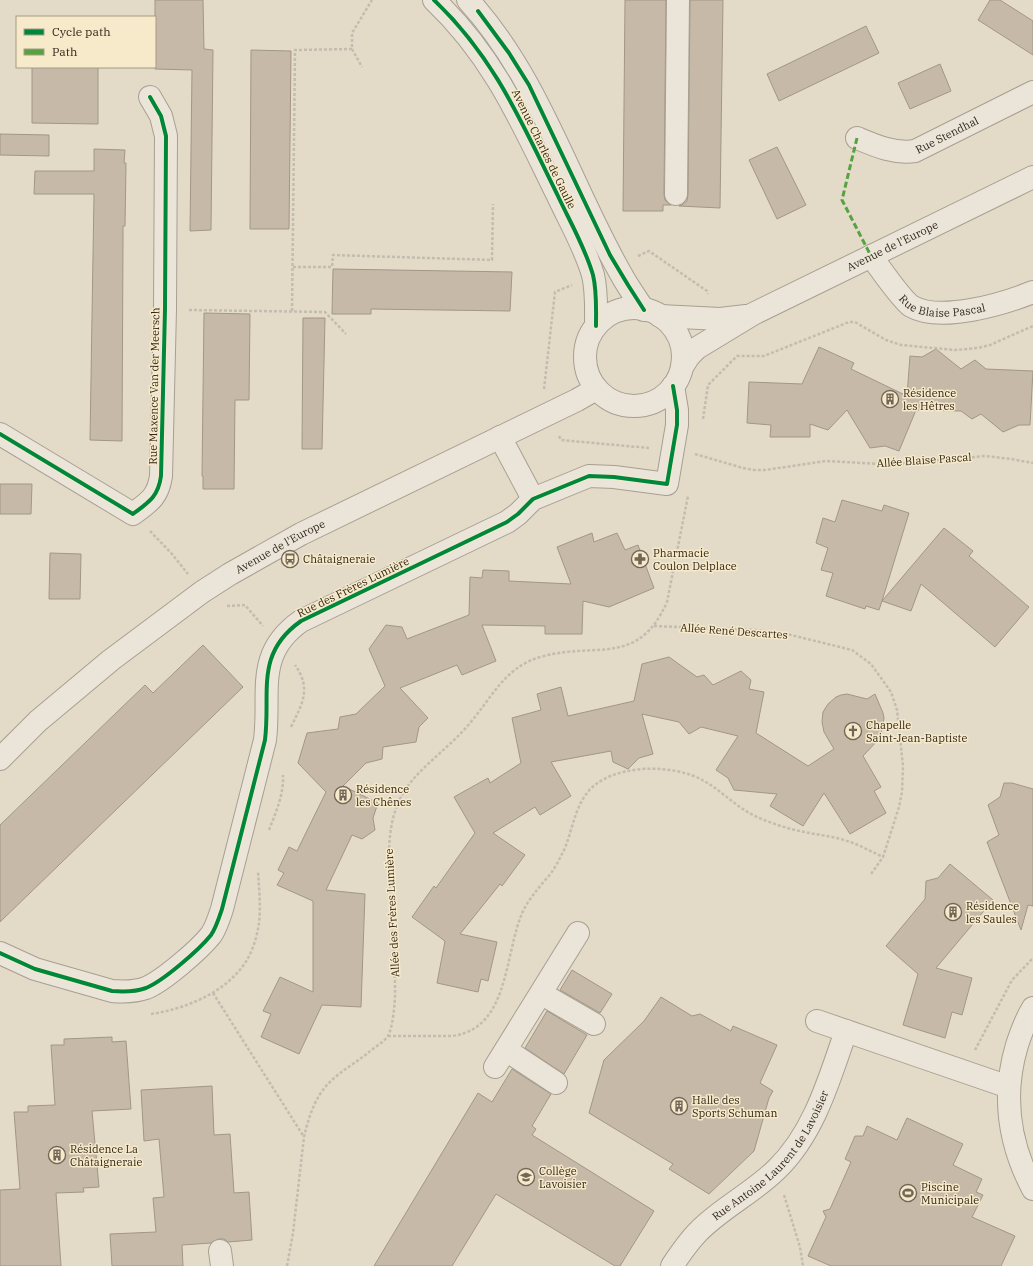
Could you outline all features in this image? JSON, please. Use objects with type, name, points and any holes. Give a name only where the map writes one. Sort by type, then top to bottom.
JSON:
[{"type":"street","name":"Avenue Charles de Gaulle","points":[[434,0],[464,31],[485,58],[524,124],[589,264],[595,292],[596,326]]},
{"type":"street","name":"Avenue Charles de Gaulle","points":[[468,0],[498,36],[526,80],[537,100],[610,255],[622,276],[652,313]]},
{"type":"street","points":[[676,194],[678,0]]},
{"type":"street","name":"Rue Stendhal","points":[[857,138],[884,149],[905,153],[915,151],[1033,92]]},
{"type":"street","name":"Rue Maxence Van der Meersch","points":[[133,514],[151,500],[159,486],[161,476],[165,309],[166,136],[161,116],[150,97]]},
{"type":"street","name":"Avenue de l'Europe","points":[[678,377],[689,356],[697,348],[752,314],[1033,177]]},
{"type":"street","name":"Rue Blaise Pascal","points":[[871,256],[903,298],[910,305],[920,310],[944,313],[980,308],[1011,300],[1033,292]]},
{"type":"street","points":[[628,309],[652,313],[672,327],[679,338],[682,350],[678,377],[665,395],[646,405],[625,406],[609,400],[596,389],[587,371],[585,355],[588,339],[596,326],[605,318],[616,312],[628,309]]},
{"type":"street","name":"Avenue de l'Europe","points":[[652,313],[720,319],[752,314]]},
{"type":"street","name":"Rue des Frères Lumière","points":[[0,953],[35,969],[112,991],[135,991],[147,988],[161,980],[204,942],[215,928],[222,909],[263,748],[267,718],[266,677],[271,659],[278,643],[301,621],[507,522],[518,514],[533,499],[589,476],[614,477],[667,484],[677,418],[678,377]]},
{"type":"street","name":"Avenue de l'Europe","points":[[0,758],[38,721],[84,681],[202,592],[230,574],[301,534],[577,400],[596,389]]},
{"type":"street","points":[[0,434],[133,514]]},
{"type":"street","points":[[500,437],[533,499]]},
{"type":"street","points":[[556,1083],[500,1059],[542,994],[578,933]]},
{"type":"street","points":[[542,994],[594,1024]]},
{"type":"street","points":[[1033,1008],[1025,1024],[1014,1055],[1009,1087],[1010,1120],[1013,1137],[1017,1154],[1033,1189]]},
{"type":"street","points":[[817,1021],[1009,1087]]},
{"type":"street","name":"Rue Antoine Laurent de Lavoisier","points":[[672,1266],[697,1233],[762,1183],[777,1169],[798,1145],[806,1133],[826,1087],[846,1031]]},
{"type":"path","points":[[362,67],[352,49],[352,33],[372,0]]},
{"type":"path","points":[[292,312],[295,50],[352,49]]},
{"type":"path","points":[[293,267],[332,267],[333,255],[492,260],[493,204]]},
{"type":"path","points":[[649,251],[707,291]]},
{"type":"path","points":[[165,309],[325,312],[346,334]]},
{"type":"path","points":[[702,424],[708,385],[737,356],[764,356],[841,325],[855,322],[886,340],[901,345],[955,350],[978,348],[990,345],[1033,326]]},
{"type":"path","points":[[697,455],[698,447]]},
{"type":"path","points":[[654,626],[667,602],[689,493]]},
{"type":"path","points":[[133,514],[172,554],[214,606],[245,605],[278,643],[301,673],[305,693],[290,729]]},
{"type":"path","points":[[267,836],[280,800],[283,783],[282,768]]},
{"type":"path","points":[[287,1266],[293,1233],[304,1137],[310,1118],[321,1093],[327,1084],[388,1036],[461,1035],[480,1025],[487,1017],[501,991],[523,911],[533,894],[546,879],[558,861],[565,848],[577,812],[587,793],[602,779],[614,774],[631,771],[653,770],[673,771],[692,776],[704,781],[754,816],[804,832],[844,840],[883,857]]},
{"type":"path","points":[[148,1014],[168,1011],[213,993],[227,982],[245,963],[255,939],[260,912],[258,865]]},
{"type":"path","points":[[964,1072],[1012,980],[1033,958]]},
{"type":"path","points":[[213,993],[304,1137]]},
{"type":"path","points":[[777,1169],[800,1247],[803,1266]]},
{"type":"building","points":[[155,0],[203,0],[204,49],[213,50],[211,230],[190,231],[192,70],[155,69]]},
{"type":"building","points":[[625,0],[666,0],[664,194],[665,200],[671,205],[663,205],[663,211],[623,211]]},
{"type":"building","points":[[690,0],[723,0],[720,208],[679,206],[687,201],[688,194]]},
{"type":"building","points":[[990,0],[1000,0],[1033,21],[1033,55],[978,20]]},
{"type":"building","points":[[866,26],[879,53],[779,101],[767,74]]},
{"type":"building","points":[[251,50],[291,51],[289,229],[250,229]]},
{"type":"building","points":[[940,64],[951,91],[910,109],[898,83]]},
{"type":"building","points":[[32,68],[98,68],[98,124],[32,123]]},
{"type":"building","points":[[0,134],[49,135],[49,156],[0,155]]},
{"type":"building","points":[[777,147],[806,205],[777,219],[749,160]]},
{"type":"building","points":[[94,149],[125,150],[125,226],[123,226],[122,441],[90,440],[94,194],[34,194],[35,171],[94,171]]},
{"type":"building","points":[[333,269],[512,272],[510,311],[371,309],[371,314],[332,314]]},
{"type":"building","points":[[204,313],[250,314],[249,400],[235,400],[234,489],[203,489]]},
{"type":"building","points":[[303,318],[325,318],[322,449],[302,449]]},
{"type":"building","name":"Résidence les Hêtres","points":[[819,347],[854,363],[851,369],[907,396],[910,356],[922,357],[936,349],[961,369],[975,360],[986,369],[1033,371],[1030,425],[1019,425],[1003,432],[981,414],[972,419],[961,411],[916,410],[899,451],[885,446],[870,448],[847,410],[828,430],[810,424],[810,437],[770,437],[771,425],[747,423],[749,382],[802,384]]},
{"type":"building","points":[[0,484],[32,484],[31,514],[0,514]]},
{"type":"building","points":[[842,500],[882,511],[884,505],[909,513],[879,610],[866,606],[865,609],[826,596],[833,573],[821,570],[828,548],[816,543],[823,518],[835,522]]},
{"type":"building","points":[[944,528],[973,551],[969,556],[1029,607],[995,647],[921,584],[911,611],[882,601]]},
{"type":"building","name":"Résidence les Chênes","points":[[592,533],[594,542],[617,533],[625,550],[638,545],[654,588],[609,607],[583,601],[582,634],[545,634],[545,626],[482,625],[496,661],[462,675],[457,665],[400,688],[428,718],[419,727],[416,742],[383,747],[382,759],[366,763],[343,786],[378,803],[373,818],[375,830],[362,839],[352,835],[326,890],[365,894],[361,1007],[322,1005],[299,1054],[261,1037],[271,1014],[263,1011],[280,977],[313,992],[313,901],[277,885],[284,873],[278,870],[289,847],[297,851],[326,792],[298,763],[307,733],[338,729],[340,717],[356,714],[385,686],[369,649],[386,625],[402,627],[407,639],[469,615],[470,577],[482,578],[483,570],[509,571],[509,581],[571,584],[557,547]]},
{"type":"building","points":[[50,553],[81,554],[80,599],[49,599]]},
{"type":"building","points":[[203,645],[243,687],[0,922],[0,825],[145,685],[153,693]]},
{"type":"building","points":[[669,657],[697,677],[704,675],[713,685],[741,671],[751,680],[749,689],[764,692],[756,733],[808,766],[834,749],[824,732],[822,722],[823,712],[828,704],[836,697],[841,695],[847,694],[867,699],[875,694],[884,718],[882,730],[877,741],[863,756],[881,787],[874,791],[886,813],[850,834],[824,793],[803,826],[770,806],[777,794],[734,790],[728,778],[716,770],[738,736],[701,727],[689,734],[679,722],[642,714],[653,754],[639,758],[628,769],[613,762],[611,751],[551,762],[571,796],[540,815],[535,807],[493,833],[525,855],[502,886],[500,884],[460,934],[497,942],[488,981],[481,979],[478,992],[437,983],[445,941],[412,917],[434,886],[436,888],[475,833],[454,797],[488,778],[490,783],[521,763],[512,718],[541,710],[537,694],[561,687],[568,716],[634,701],[642,664]]},
{"type":"building","points":[[1004,783],[1012,783],[1033,789],[1033,906],[1028,905],[1021,930],[987,842],[999,835],[988,805],[1000,797]]},
{"type":"building","name":"Résidence les Saules","points":[[950,864],[993,900],[936,968],[972,978],[962,1015],[952,1012],[945,1038],[903,1025],[918,974],[886,946],[925,899],[926,881],[938,878]]},
{"type":"building","points":[[572,970],[612,994],[600,1013],[560,990]]},
{"type":"building","name":"Halle des Sports Schuman","points":[[661,997],[692,1016],[700,1014],[731,1031],[733,1026],[777,1045],[760,1083],[773,1091],[769,1098],[754,1151],[709,1194],[669,1169],[673,1164],[589,1113],[604,1060],[644,1021]]},
{"type":"building","points":[[547,1011],[587,1035],[564,1074],[525,1048]]},
{"type":"building","points":[[112,1037],[112,1042],[126,1041],[131,1109],[92,1111],[99,1187],[83,1188],[84,1192],[56,1193],[61,1266],[0,1266],[0,1190],[20,1189],[14,1112],[28,1112],[28,1106],[55,1105],[51,1045],[64,1045],[64,1039]]},
{"type":"building","name":"Collège Lavoisier","points":[[512,1069],[551,1094],[532,1126],[536,1129],[532,1135],[654,1211],[620,1266],[615,1266],[496,1194],[452,1266],[374,1266],[478,1093],[492,1102]]},
{"type":"building","points":[[212,1086],[214,1135],[230,1134],[234,1193],[249,1192],[252,1240],[228,1242],[224,1239],[219,1239],[211,1243],[182,1245],[183,1266],[112,1266],[110,1234],[156,1232],[153,1198],[164,1197],[159,1139],[144,1141],[141,1090]]},
{"type":"building","name":"Piscine Municipale","points":[[907,1118],[963,1144],[953,1165],[982,1179],[976,1192],[983,1195],[972,1217],[1015,1236],[1001,1266],[831,1266],[808,1256],[826,1217],[823,1211],[830,1209],[851,1162],[845,1159],[855,1136],[863,1136],[867,1126],[897,1140]]},
{"type":"marked path","points":[[857,138],[842,200],[871,256]]},
{"type":"cycle path","points":[[434,0],[455,22],[490,67],[531,141],[590,265],[595,287],[596,326]]},
{"type":"cycle path","points":[[478,11],[509,53],[529,85],[610,255],[644,310]]},
{"type":"cycle path","points":[[0,434],[133,514],[148,502],[158,489],[161,476],[165,309],[166,136],[161,116],[150,97]]},
{"type":"cycle path","points":[[0,953],[35,969],[112,991],[125,992],[146,988],[162,979],[198,949],[211,935],[222,909],[265,740],[268,675],[271,661],[276,647],[286,634],[301,621],[507,522],[518,514],[533,499],[589,476],[614,477],[667,484],[677,425],[677,410],[673,386]]},
{"type":"place","name":"Résidence les Hêtres","points":[[890,399]]},
{"type":"place","name":"Châtaigneraie","points":[[290,559]]},
{"type":"place","name":"Pharmacie Coulon Delplace","points":[[640,559]]},
{"type":"place","name":"Chapelle Saint-Jean-Baptiste","points":[[853,731]]},
{"type":"place","name":"Résidence les Chênes","points":[[343,795]]},
{"type":"place","name":"Résidence les Saules","points":[[953,912]]},
{"type":"place","name":"Halle des Sports Schuman","points":[[679,1106]]},
{"type":"place","name":"Résidence La Châtaigneraie","points":[[57,1155]]},
{"type":"place","name":"Collège Lavoisier","points":[[526,1177]]},
{"type":"place","name":"Piscine Municipale","points":[[908,1193]]}]
